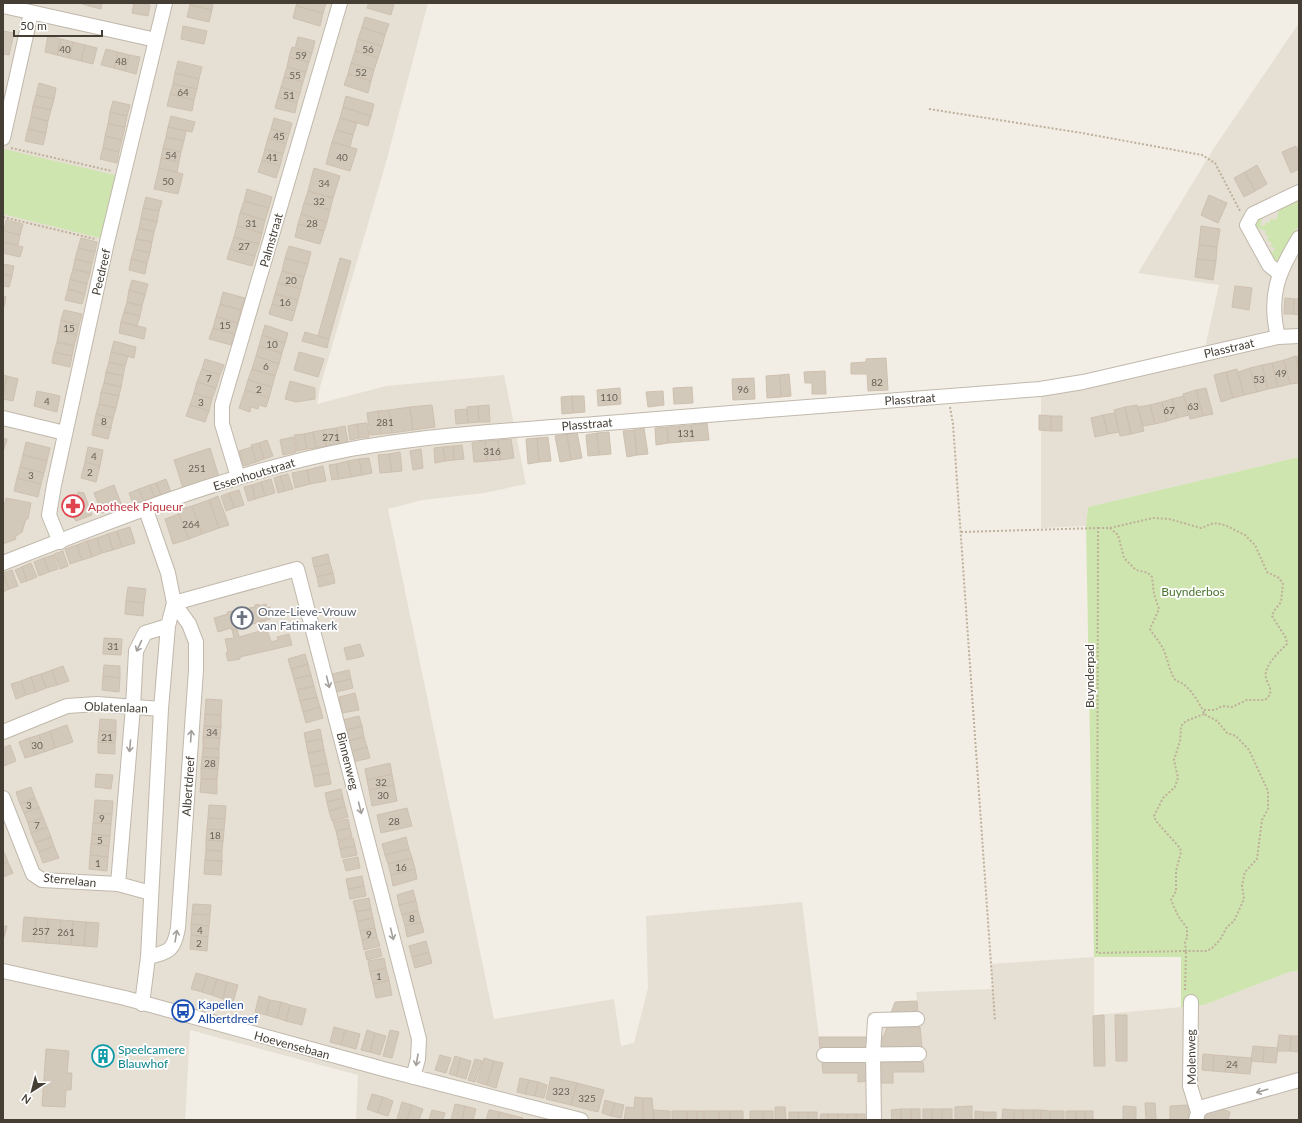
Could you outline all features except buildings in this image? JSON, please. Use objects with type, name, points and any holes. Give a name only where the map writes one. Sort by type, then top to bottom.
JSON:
[{"type":"street","name":"Peedreef","points":[[60,542],[49,515],[107,242],[165,3]]},
{"type":"street","name":"Palmstraat","points":[[238,477],[222,424],[222,405],[340,3]]},
{"type":"street","points":[[3,6],[156,40]]},
{"type":"street","points":[[7,143],[31,13]]},
{"type":"street","points":[[1279,273],[1268,265],[1247,225],[1254,214],[1299,192]]},
{"type":"street","points":[[1278,337],[1274,320],[1274,296],[1279,273],[1299,238]]},
{"type":"street","name":"Plasstraat","points":[[516,430],[1040,389],[1083,382],[1278,337],[1299,336]]},
{"type":"street","points":[[3,418],[65,434]]},
{"type":"street","name":"Essenhoutstraat","points":[[3,563],[238,477],[294,462],[353,449],[516,430]]},
{"type":"street","name":"Albertdreef","points":[[146,510],[168,573],[174,603],[189,624],[196,642],[196,670],[175,944],[164,953],[148,957]]},
{"type":"street","name":"Binnenweg","points":[[174,603],[297,569],[318,644],[419,1039],[418,1059],[413,1077]]},
{"type":"street","name":"Albertdreef","points":[[142,1004],[148,957],[161,709],[168,626],[174,603]]},
{"type":"street","points":[[151,894],[118,884],[133,707],[136,651],[145,633],[168,626]]},
{"type":"street","name":"Oblatenlaan","points":[[3,732],[67,706],[98,704],[161,709]]},
{"type":"street","name":"Sterrelaan","points":[[3,798],[33,874],[42,880],[118,884]]},
{"type":"street","name":"Hoevensebaan","points":[[3,971],[125,998],[142,1004],[413,1077],[581,1120]]},
{"type":"street","name":"Molenweg","points":[[1191,1002],[1190,1086],[1197,1116]]},
{"type":"street","points":[[874,1120],[873,1054],[875,1020],[917,1019]]},
{"type":"street","points":[[824,1055],[919,1054]]},
{"type":"street","name":"Molenweg","points":[[1197,1116],[1203,1107],[1299,1080]]},
{"type":"path","points":[[929,109],[1082,133],[1202,155],[1215,163],[1247,225]]},
{"type":"path","points":[[7,143],[123,174]]},
{"type":"path","points":[[3,217],[107,242]]},
{"type":"path","points":[[948,396],[953,424],[995,1021]]},
{"type":"path","points":[[961,532],[1110,528],[1153,518],[1169,519],[1201,528],[1214,523],[1225,525],[1245,536],[1255,545],[1267,572],[1279,578],[1283,584],[1281,602],[1272,616],[1286,638],[1287,644],[1267,669],[1265,674],[1271,689],[1266,700],[1247,700],[1232,706],[1222,706],[1215,710],[1203,710]]},
{"type":"path","name":"Buynderpad","points":[[1098,528],[1097,953],[1186,951]]},
{"type":"path","points":[[1110,528],[1118,535],[1124,558],[1136,570],[1148,573],[1152,577],[1154,594],[1159,609],[1150,629],[1153,636],[1161,644],[1172,675],[1176,681],[1187,687],[1203,710],[1204,714],[1217,721],[1227,733],[1236,736],[1249,750],[1268,791],[1268,809],[1262,820],[1257,859],[1245,872],[1242,885],[1244,899],[1234,921],[1226,927],[1220,940],[1212,948],[1202,951],[1186,951]]},
{"type":"path","points":[[1191,1002],[1185,1001],[1185,942],[1187,938],[1187,928],[1178,916],[1171,900],[1176,891],[1176,871],[1181,852],[1176,843],[1156,821],[1154,816],[1163,798],[1176,786],[1178,778],[1174,760],[1180,741],[1181,726],[1186,721],[1204,714]]},
{"type":"shaded area","points":[[3,3],[428,3],[385,166],[320,387],[317,404],[386,386],[504,375],[526,484],[484,493],[422,500],[388,509],[494,1019],[614,999],[621,1046],[634,1043],[648,988],[646,916],[802,902],[819,1037],[868,1037],[868,1013],[891,1013],[895,1002],[917,1001],[916,992],[993,989],[991,964],[1094,957],[1094,1015],[1204,1005],[1289,972],[1299,971],[1299,1120],[356,1120],[358,1075],[190,1030],[185,1120],[3,1120]]},
{"type":"shaded area","points":[[1299,23],[1299,457],[1088,507],[1086,526],[1041,528],[1041,395],[1209,360],[1206,343],[1219,285],[1138,273],[1214,148]]},
{"type":"green space","points":[[4,149],[119,176],[104,239],[3,214]]},
{"type":"green space","points":[[1299,197],[1299,225],[1277,261],[1274,261],[1266,249],[1273,252],[1275,248],[1270,246],[1272,243],[1267,240],[1269,236],[1265,235],[1266,231],[1254,227],[1256,220],[1263,216],[1260,225],[1264,226],[1266,222],[1269,223],[1271,219],[1276,220],[1280,207]]},
{"type":"green space","name":"Buynderbos","points":[[1299,457],[1299,971],[1289,972],[1204,1005],[1181,1007],[1181,957],[1094,957],[1086,526],[1088,507]]},
{"type":"place","name":"Apotheek Piqueur","points":[[73,506]]},
{"type":"place","name":"Onze-Lieve-Vrouw van Fatimakerk","points":[[242,618]]},
{"type":"place","name":"Kapellen Albertdreef","points":[[183,1011]]},
{"type":"place","name":"Speelcamere Blauwhof","points":[[103,1056]]}]
